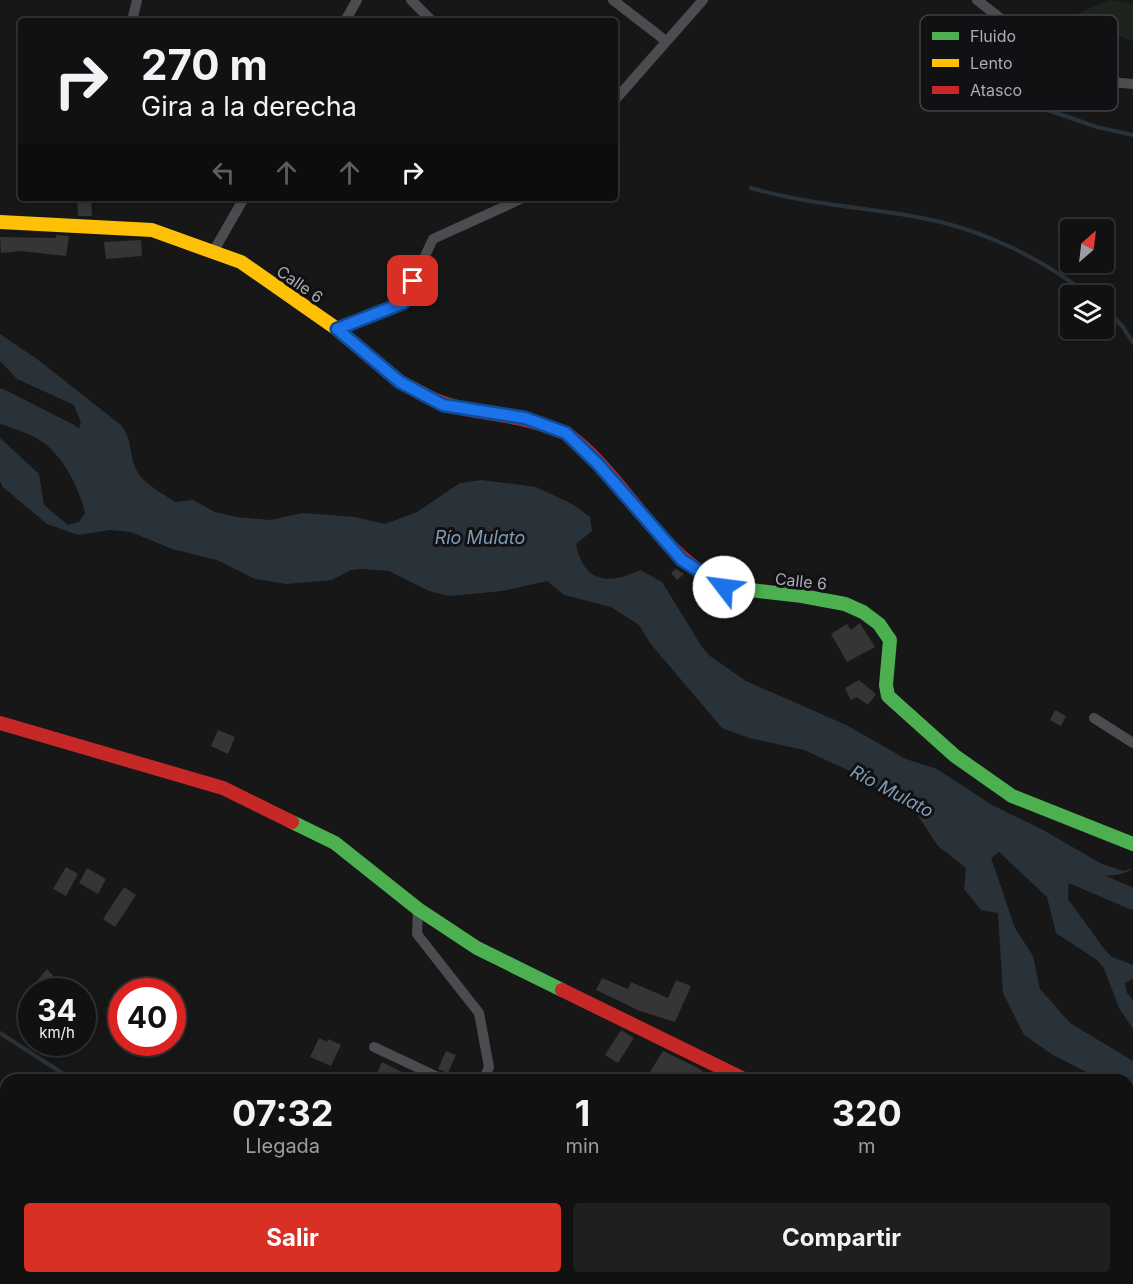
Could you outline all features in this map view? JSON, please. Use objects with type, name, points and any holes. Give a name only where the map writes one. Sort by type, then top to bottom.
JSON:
[{"type":"street","points":[[133,18],[137,0]]},
{"type":"street","points":[[347,18],[357,0]]},
{"type":"street","points":[[411,0],[429,18]]},
{"type":"street","points":[[613,0],[666,40]]},
{"type":"street","points":[[618,96],[703,0]]},
{"type":"street","points":[[977,0],[996,15]]},
{"type":"street","points":[[1118,83],[1133,84]]},
{"type":"street","points":[[213,252],[242,201]]},
{"type":"street","points":[[337,329],[403,303],[433,239],[516,201]]},
{"type":"street","name":"Calle 6","points":[[0,222],[152,230],[241,262],[337,329],[400,382],[443,405],[525,418],[566,433],[598,464],[682,560],[724,587],[839,602],[859,609],[887,634],[890,640],[886,685],[888,696],[955,756],[1012,796],[1133,844]]},
{"type":"street","points":[[1094,718],[1133,743]]},
{"type":"street","points":[[0,723],[223,788],[335,843],[418,909],[477,948],[734,1074]]},
{"type":"street","points":[[418,909],[417,934],[479,1013],[489,1067],[486,1074]]},
{"type":"street","points":[[374,1047],[431,1074]]},
{"type":"shaded area","points":[[1110,0],[1133,4],[1133,41],[1118,35],[1118,15],[1075,15]]},
{"type":"water","name":"Río Mulato","points":[[0,334],[37,359],[122,426],[127,436],[133,462],[142,478],[175,502],[193,500],[215,512],[237,517],[270,520],[303,513],[355,517],[385,524],[417,512],[460,483],[482,480],[536,487],[574,505],[590,517],[592,531],[576,544],[584,566],[591,573],[608,579],[640,570],[662,582],[702,647],[710,656],[746,681],[846,725],[906,759],[937,769],[992,805],[1043,830],[1102,864],[1123,871],[1133,868],[1127,872],[1111,875],[1069,872],[1068,899],[1105,950],[1112,957],[1133,965],[1133,979],[1125,983],[1127,993],[1133,1000],[1133,1029],[1119,1008],[1104,968],[1097,960],[1056,933],[1047,897],[999,852],[991,858],[1015,928],[1033,956],[1040,989],[1070,1023],[1133,1061],[1133,1074],[1090,1074],[1053,1055],[1024,1035],[1003,993],[998,913],[981,910],[964,889],[966,868],[938,846],[915,811],[852,772],[804,750],[749,738],[722,728],[650,643],[639,625],[611,607],[564,595],[547,581],[502,591],[449,596],[429,591],[389,571],[362,569],[351,570],[332,580],[286,584],[255,579],[217,560],[172,549],[131,532],[110,530],[78,535],[47,524],[3,487],[0,481],[0,438],[39,474],[44,505],[68,525],[79,522],[85,513],[79,493],[63,463],[49,447],[27,433],[1,424],[0,426],[0,406],[67,437],[77,433],[81,423],[74,405],[17,379],[0,361]]},
{"type":"building","points":[[77,201],[91,201],[92,216],[78,216]]},
{"type":"building","points":[[56,235],[69,236],[66,256],[21,251],[1,253],[0,237],[56,238]]},
{"type":"building","points":[[141,240],[142,256],[106,259],[104,242]]},
{"type":"building","points":[[676,569],[684,574],[677,580],[671,573]]},
{"type":"building","points":[[860,623],[875,647],[847,662],[831,634],[847,624],[851,630]]},
{"type":"building","points":[[859,680],[876,694],[868,705],[857,697],[851,700],[845,688]]},
{"type":"building","points":[[1055,710],[1066,716],[1061,726],[1050,720]]},
{"type":"building","points":[[218,730],[235,737],[228,754],[211,746]]},
{"type":"building","points":[[66,867],[78,874],[66,896],[53,889]]},
{"type":"building","points":[[87,868],[106,879],[98,894],[79,883]]},
{"type":"building","points":[[124,887],[136,895],[115,927],[103,919]]},
{"type":"building","points":[[47,969],[55,978],[40,978]]},
{"type":"building","points":[[602,978],[628,989],[631,982],[668,998],[676,980],[691,986],[675,1022],[640,1011],[596,990]]},
{"type":"building","points":[[621,1030],[634,1038],[618,1063],[605,1055]]},
{"type":"building","points":[[319,1038],[341,1045],[331,1066],[310,1057]]},
{"type":"building","points":[[446,1051],[456,1055],[448,1073],[438,1069]]},
{"type":"building","points":[[663,1051],[706,1074],[649,1074]]},
{"type":"building","points":[[382,1062],[405,1074],[377,1074]]},
{"type":"waterway","points":[[1050,111],[1097,127],[1133,135]]},
{"type":"waterway","points":[[751,188],[813,202],[917,217],[964,228],[1030,257],[1075,285]]},
{"type":"waterway","points":[[1114,318],[1133,343]]},
{"type":"waterway","name":"Río Mulato","points":[[0,399],[69,434],[89,457]]},
{"type":"waterway","name":"Río Mulato","points":[[1044,861],[1133,899]]},
{"type":"waterway","points":[[0,1033],[64,1074]]},
{"type":"traffic: fast","points":[[704,574],[724,587],[802,596],[845,604],[863,612],[879,624],[890,640],[886,685],[888,696],[955,756],[1012,796],[1133,844]]},
{"type":"traffic: fast","points":[[292,822],[335,843],[418,909],[477,948],[562,990]]},
{"type":"traffic: slow","points":[[0,222],[152,230],[241,262],[337,329],[400,382],[427,396]]},
{"type":"traffic: jam","points":[[427,396],[455,407],[531,421],[567,434],[603,467],[667,543],[704,574]]},
{"type":"traffic: jam","points":[[0,723],[223,788],[292,822]]},
{"type":"traffic: jam","points":[[562,990],[734,1074]]},
{"type":"route","points":[[413,281],[403,303],[337,329],[400,382],[443,405],[525,418],[566,433],[598,464],[682,560],[724,587]]}]
